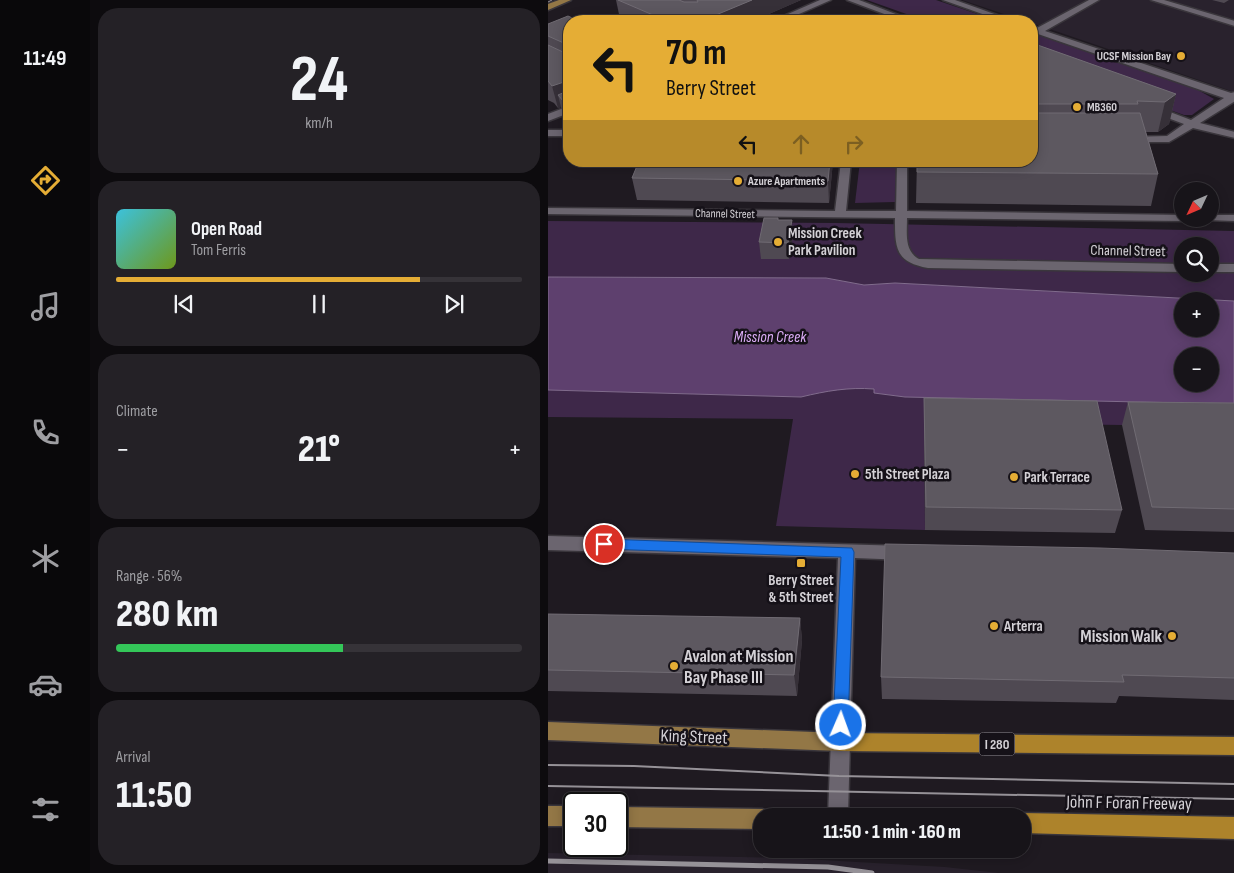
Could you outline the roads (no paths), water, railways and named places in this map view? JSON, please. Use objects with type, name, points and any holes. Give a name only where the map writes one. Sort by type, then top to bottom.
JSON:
[{"type":"highway","name":"I 280","points":[[840,742],[1154,747],[1234,746]]},
{"type":"highway","name":"John F Foran Freeway","points":[[1031,823],[1234,828]]},
{"type":"main road","points":[[548,7],[567,0]]},
{"type":"main road","name":"King Street","points":[[548,731],[840,742]]},
{"type":"main road","points":[[548,816],[563,816]]},
{"type":"main road","points":[[628,817],[753,818]]},
{"type":"street","points":[[790,15],[826,0]]},
{"type":"street","points":[[851,0],[893,15]]},
{"type":"street","points":[[947,0],[992,15]]},
{"type":"street","points":[[1038,29],[1095,0]]},
{"type":"street","points":[[1155,0],[1234,24]]},
{"type":"street","points":[[1038,32],[1234,97]]},
{"type":"street","points":[[1113,140],[1170,140],[1234,97]]},
{"type":"street","points":[[1142,105],[1219,133],[1234,135]]},
{"type":"street","points":[[548,118],[563,112]]},
{"type":"street","points":[[548,133],[563,133]]},
{"type":"street","points":[[840,215],[845,167]]},
{"type":"street","points":[[901,215],[902,167]]},
{"type":"street","name":"Channel Street","points":[[548,211],[1174,218]]},
{"type":"street","name":"Channel Street","points":[[901,215],[901,244],[910,259],[916,262],[928,264],[1174,268]]},
{"type":"street","points":[[1219,218],[1234,218]]},
{"type":"street","points":[[1219,268],[1234,268]]},
{"type":"street","points":[[548,543],[920,553]]},
{"type":"street","points":[[838,808],[847,552]]},
{"type":"water","name":"Mission Creek","points":[[548,277],[826,278],[864,285],[895,283],[1174,298],[1174,337],[1219,337],[1219,300],[1234,301],[1234,404],[905,397],[874,393],[874,389],[837,390],[801,397],[548,390]]},
{"type":"tram line","points":[[548,2],[552,0]]},
{"type":"tram line","points":[[548,765],[634,766],[839,776],[1235,784]]},
{"type":"tram line","points":[[548,786],[1235,799]]},
{"type":"railway","points":[[548,861],[828,867],[872,873]]},
{"type":"place","name":"UCSF Mission Bay","points":[[1181,56]]},
{"type":"place","name":"MB360","points":[[1077,107]]},
{"type":"place","name":"Azure Apartments","points":[[738,181]]},
{"type":"place","name":"Mission Creek Park Pavilion","points":[[778,242]]},
{"type":"place","name":"5th Street Plaza","points":[[855,474]]},
{"type":"place","name":"Park Terrace","points":[[1014,477]]},
{"type":"place","name":"Berry Street & 5th Street","points":[[801,563]]},
{"type":"place","name":"Arterra","points":[[994,626]]},
{"type":"place","name":"Mission Walk","points":[[1172,636]]},
{"type":"place","name":"Avalon at Mission Bay Phase III","points":[[674,666]]}]
